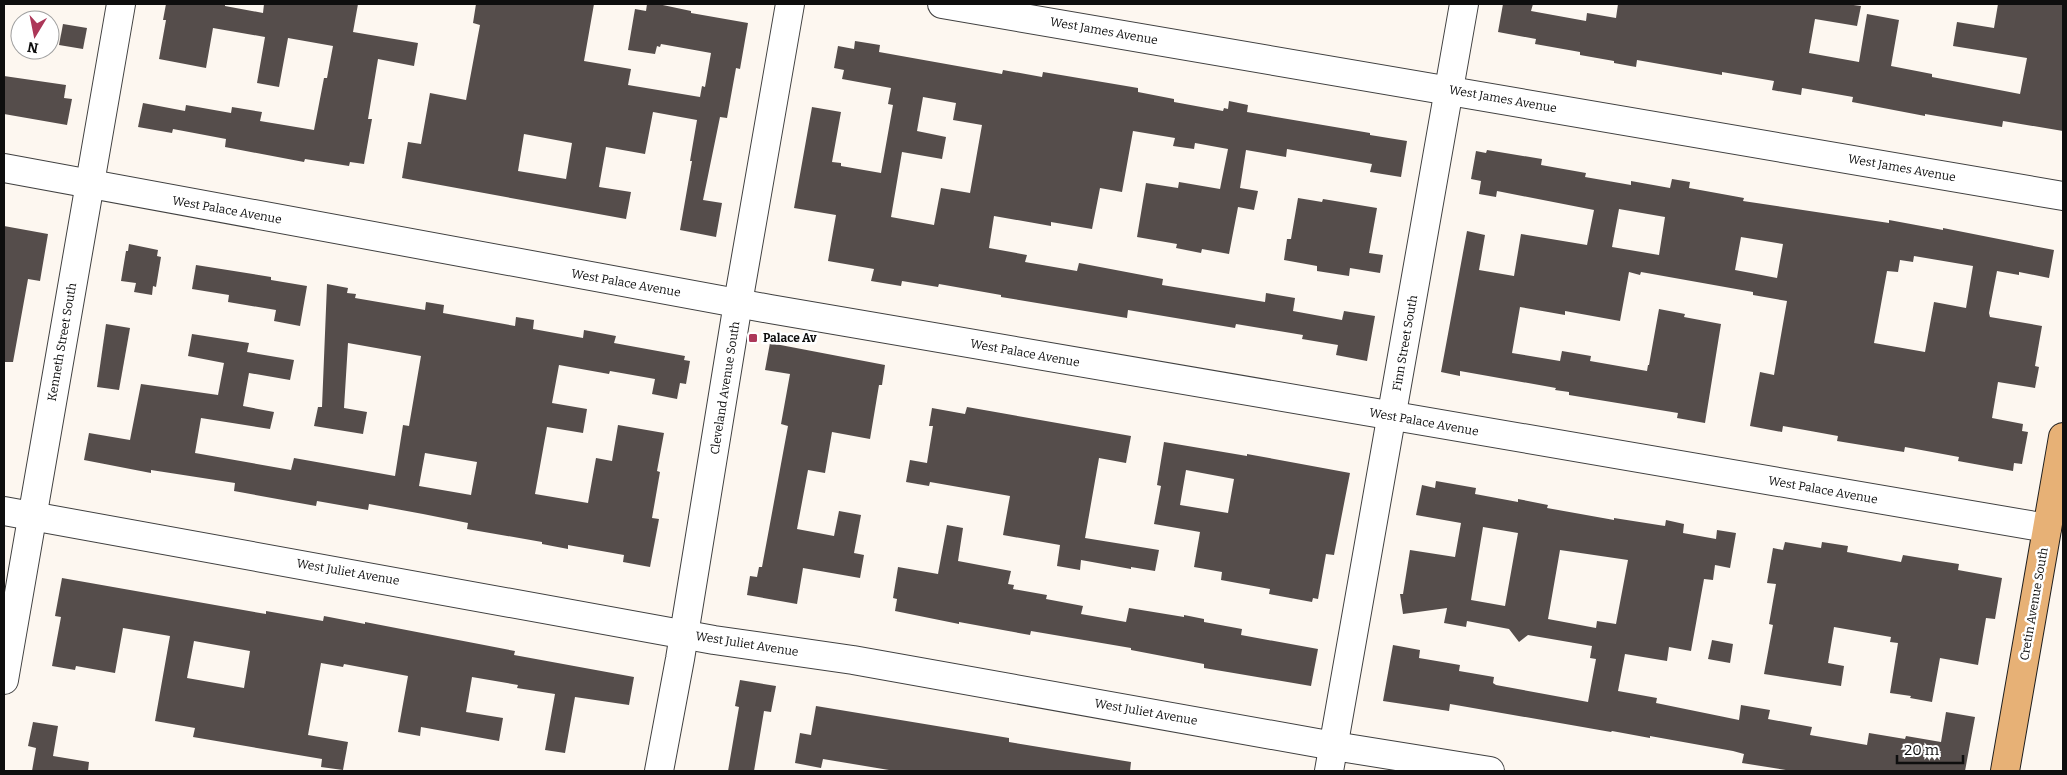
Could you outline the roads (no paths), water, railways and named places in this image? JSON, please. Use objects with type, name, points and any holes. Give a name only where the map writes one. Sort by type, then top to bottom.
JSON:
[{"type":"main road","name":"Cretin Avenue South","points":[[2005,771],[2063,437]]},
{"type":"street","name":"Kenneth Street South","points":[[4,680],[121,4]]},
{"type":"street","name":"Cleveland Avenue South","points":[[659,771],[713,466],[738,303],[790,4]]},
{"type":"street","name":"West James Avenue","points":[[942,4],[2063,196]]},
{"type":"street","name":"Finn Street South","points":[[1332,759],[1464,4]]},
{"type":"street","name":"West Palace Avenue","points":[[4,168],[738,303],[1392,417],[2047,528]]},
{"type":"street","name":"West Juliet Avenue","points":[[4,511],[684,634],[863,662],[1332,759],[1490,771]]},
{"type":"place","name":"Palace Av","points":[[753,338]]}]
